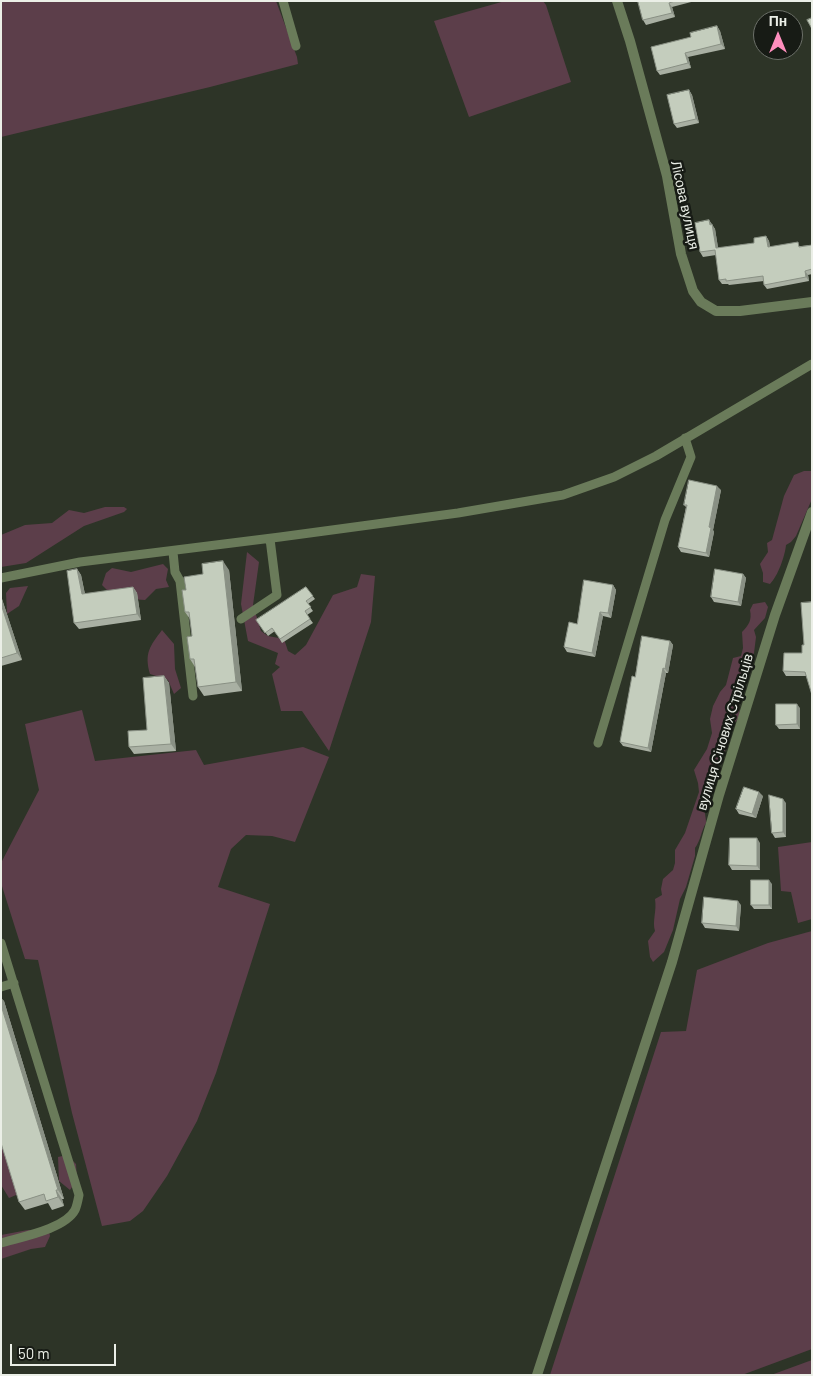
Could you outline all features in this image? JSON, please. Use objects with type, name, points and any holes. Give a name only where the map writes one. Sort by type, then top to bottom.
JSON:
[{"type":"street","name":"Лісова вулиця","points":[[617,1],[667,176],[681,254],[693,291],[701,302],[716,311],[740,311],[812,302]]},
{"type":"street","name":"вулиця Січових Стрільців","points":[[537,1375],[672,962],[725,776],[775,615],[812,512]]},
{"type":"lane","points":[[283,1],[296,46]]},
{"type":"lane","points":[[1,578],[45,571],[80,562],[173,552],[458,513],[563,495],[614,477],[812,364]]},
{"type":"lane","points":[[598,744],[665,520],[691,457],[685,438]]},
{"type":"lane","points":[[241,619],[277,595],[270,539]]},
{"type":"lane","points":[[173,552],[175,572],[180,581],[193,696]]},
{"type":"lane","points":[[1,943],[79,1195],[75,1210],[66,1220],[46,1230],[1,1243]]},
{"type":"lane","points":[[1,987],[14,983]]},
{"type":"shaded area","points":[[1,1],[276,1],[298,64],[1,137]]},
{"type":"shaded area","points":[[505,1],[543,1],[546,5],[571,82],[469,117],[434,21]]},
{"type":"shaded area","points":[[804,471],[812,471],[812,499],[796,536],[786,545],[783,560],[776,576],[770,584],[763,582],[760,564],[768,552],[767,543],[772,540],[784,496],[794,475]]},
{"type":"shaded area","points":[[105,507],[124,507],[127,509],[124,512],[84,526],[26,563],[1,567],[1,535],[25,525],[52,523],[69,510],[84,513]]},
{"type":"shaded area","points":[[247,552],[259,562],[253,605],[261,631],[268,636],[284,639],[288,651],[295,655],[306,645],[333,595],[357,587],[361,574],[375,576],[371,622],[329,751],[302,711],[281,711],[272,674],[280,667],[275,664],[278,653],[248,641],[241,604]]},
{"type":"shaded area","points":[[163,564],[168,569],[166,580],[169,587],[156,589],[145,600],[115,598],[102,585],[106,573],[112,568],[131,572]]},
{"type":"shaded area","points":[[28,586],[19,606],[7,614],[6,593],[10,588]]},
{"type":"shaded area","points":[[765,602],[768,607],[765,618],[754,630],[756,637],[754,653],[747,669],[746,683],[737,696],[740,714],[728,731],[725,752],[713,773],[715,780],[714,789],[704,804],[706,823],[695,848],[695,856],[686,887],[680,899],[673,930],[664,952],[653,962],[650,957],[648,941],[655,931],[655,899],[662,895],[663,879],[673,870],[675,850],[685,833],[699,792],[694,770],[707,749],[712,733],[710,719],[713,706],[726,685],[733,658],[741,656],[743,648],[742,632],[751,617],[750,610],[753,604]]},
{"type":"shaded area","points":[[162,630],[174,644],[175,669],[181,688],[174,694],[168,680],[150,674],[148,667],[149,650]]},
{"type":"shaded area","points":[[82,710],[95,761],[196,750],[204,765],[303,747],[329,757],[295,842],[272,836],[246,835],[231,849],[218,887],[270,904],[216,1073],[197,1121],[167,1176],[143,1211],[130,1221],[102,1226],[72,1113],[38,960],[25,959],[1,883],[1,863],[39,790],[25,724]]},
{"type":"shaded area","points":[[812,842],[812,919],[798,923],[791,892],[781,891],[778,847]]},
{"type":"shaded area","points":[[812,931],[812,1349],[742,1375],[550,1375],[661,1032],[686,1031],[697,970],[768,943]]},
{"type":"shaded area","points":[[1,1139],[21,1188],[16,1195],[9,1198],[1,1185]]},
{"type":"shaded area","points":[[67,1155],[76,1164],[77,1180],[70,1190],[59,1181],[58,1157]]},
{"type":"shaded area","points":[[28,1230],[49,1231],[50,1236],[45,1247],[31,1249],[1,1259],[1,1235]]},
{"type":"shaded area","points":[[812,1360],[812,1375],[771,1375]]},
{"type":"building","points":[[638,1],[675,1],[669,3],[672,13],[643,20]]},
{"type":"building","points":[[812,18],[812,29],[807,20]]},
{"type":"building","points":[[717,26],[721,44],[685,53],[688,63],[657,71],[651,47],[691,37],[690,33]]},
{"type":"building","points":[[689,90],[696,119],[674,124],[667,95]]},
{"type":"building","points":[[709,220],[710,225],[712,224],[716,248],[754,243],[754,238],[766,236],[768,247],[798,242],[799,247],[812,245],[812,269],[805,271],[806,277],[764,285],[763,276],[726,281],[726,279],[719,280],[715,250],[700,252],[695,223]]},
{"type":"building","points":[[689,480],[717,486],[706,553],[678,547],[687,505],[684,505]]},
{"type":"building","points":[[223,561],[236,682],[198,687],[194,659],[190,659],[187,637],[192,636],[189,612],[185,612],[182,590],[186,590],[184,577],[203,574],[202,564]]},
{"type":"building","points":[[77,569],[82,594],[133,587],[137,614],[74,623],[67,571]]},
{"type":"building","points":[[715,569],[743,574],[738,602],[711,597]]},
{"type":"building","points":[[584,580],[613,585],[608,613],[600,612],[592,653],[564,647],[569,622],[577,624]]},
{"type":"building","points":[[306,587],[313,596],[306,601],[311,607],[305,611],[310,619],[280,639],[272,628],[265,633],[256,620]]},
{"type":"building","points":[[812,602],[812,695],[805,672],[783,671],[784,653],[802,653],[802,645],[804,645],[801,603]]},
{"type":"building","points":[[1,604],[17,653],[1,658]]},
{"type":"building","points":[[642,636],[670,641],[648,748],[620,742],[632,676],[635,677]]},
{"type":"building","points":[[164,676],[171,744],[129,747],[128,731],[147,730],[143,678]]},
{"type":"building","points":[[776,704],[797,704],[797,724],[776,725]]},
{"type":"building","points":[[744,787],[759,792],[752,814],[736,809]]},
{"type":"building","points":[[769,795],[783,799],[783,832],[772,833]]},
{"type":"building","points":[[730,838],[757,838],[757,866],[729,865]]},
{"type":"building","points":[[751,880],[769,880],[769,905],[751,905]]},
{"type":"building","points":[[704,897],[738,901],[736,926],[702,923]]},
{"type":"building","points":[[1,1005],[58,1190],[56,1190],[58,1197],[46,1201],[44,1194],[19,1202],[1,1143]]}]
